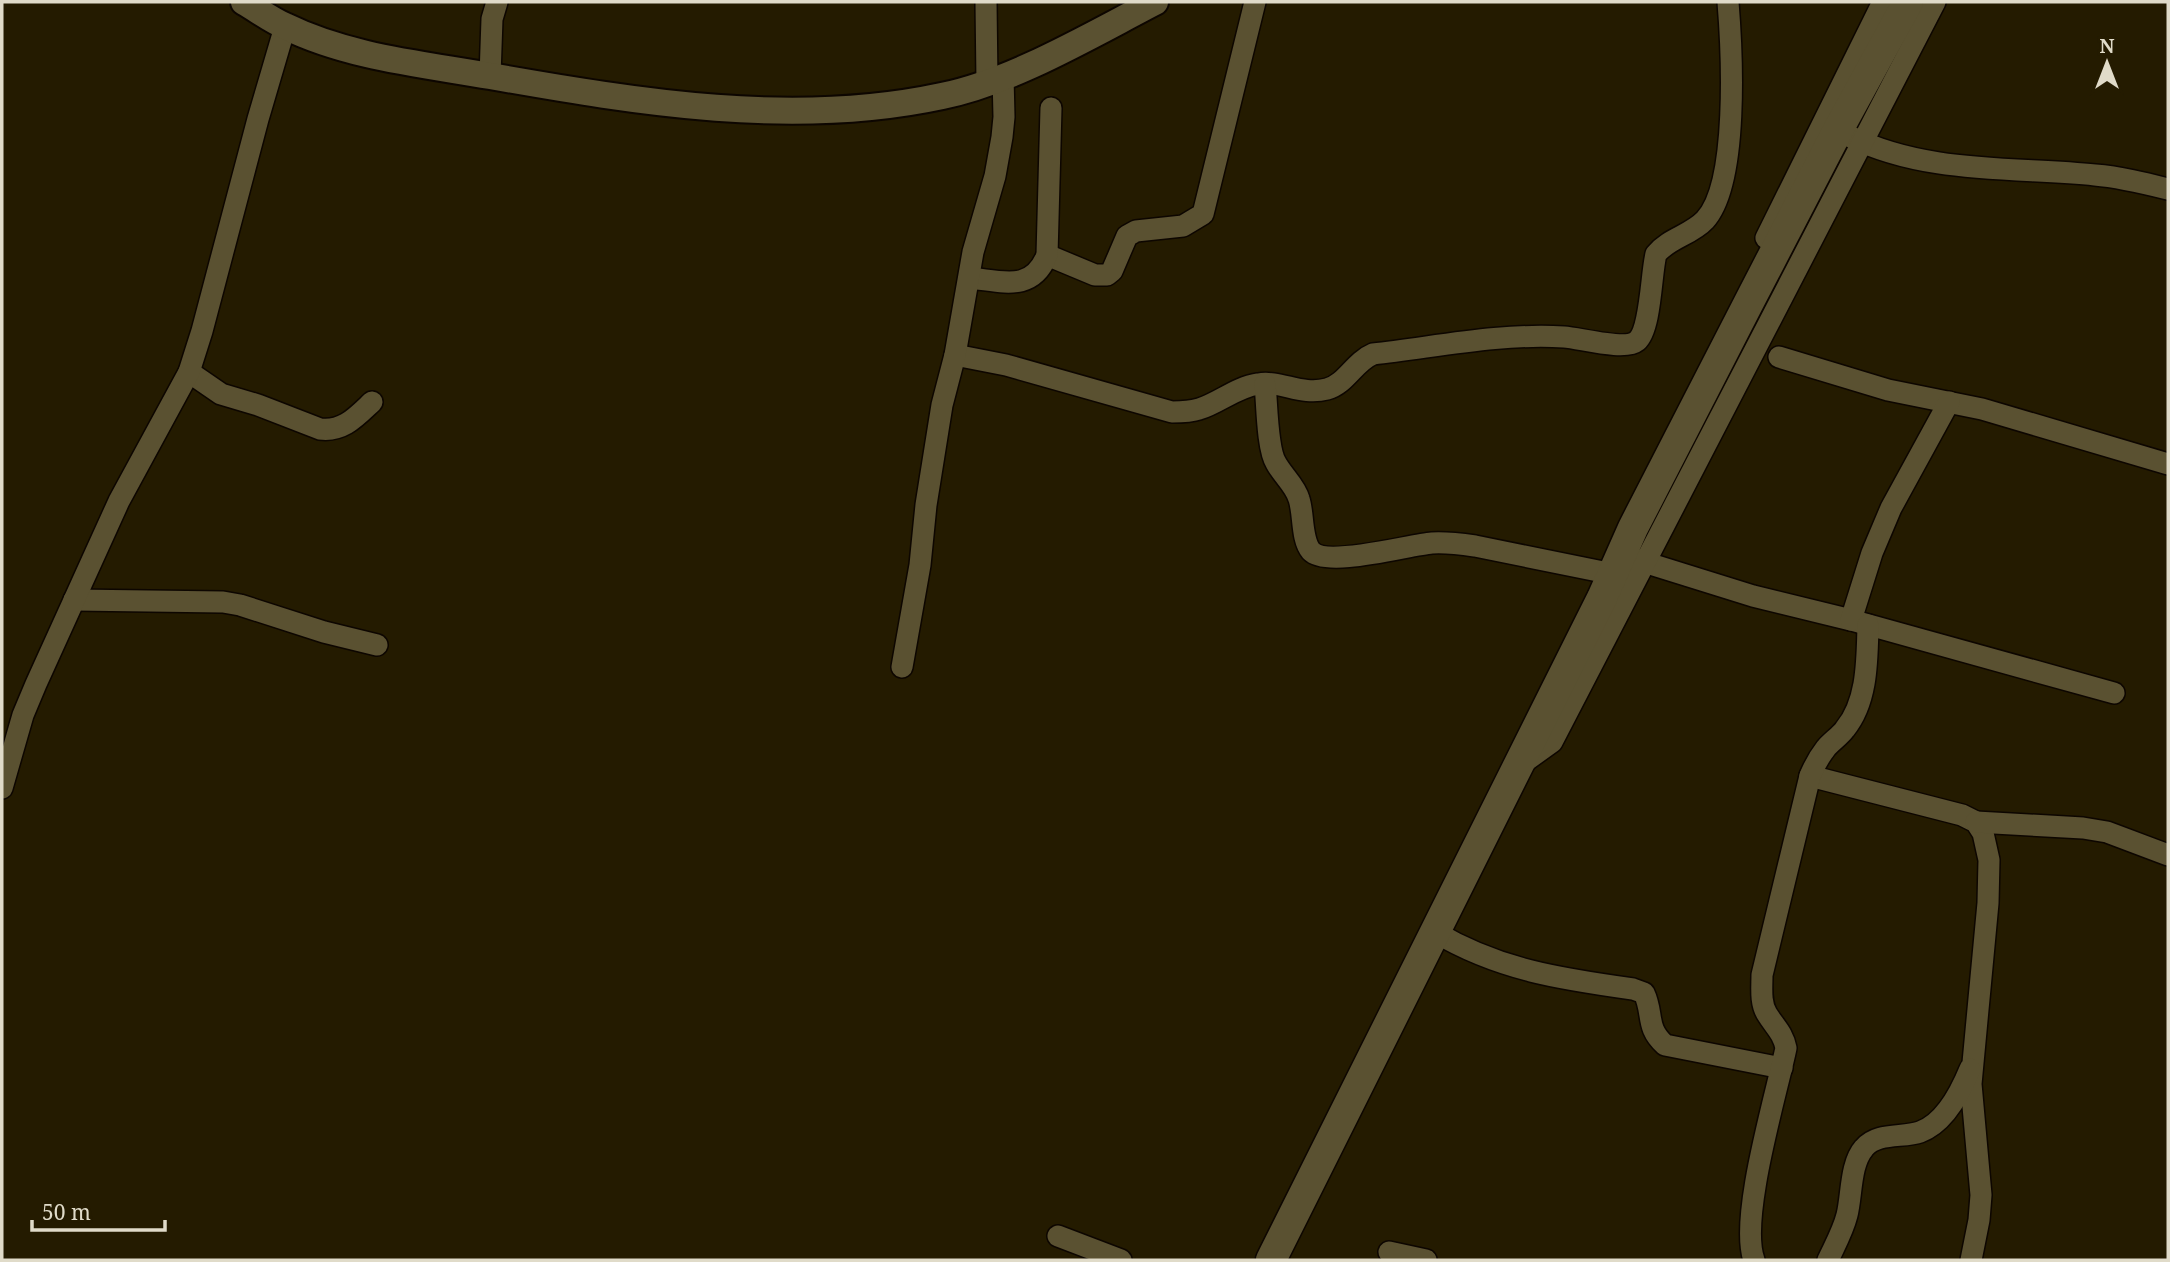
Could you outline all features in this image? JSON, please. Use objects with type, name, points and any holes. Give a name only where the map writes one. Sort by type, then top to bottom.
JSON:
[{"type":"main road","points":[[1271,1260],[1623,558],[1850,136],[1908,2]]},
{"type":"street","points":[[244,2],[285,27],[367,53],[490,76],[686,105],[763,111],[906,103],[944,96],[995,79],[1060,51],[1154,2]]},
{"type":"street","points":[[490,76],[492,19],[496,2]]},
{"type":"street","points":[[902,667],[920,565],[926,505],[942,405],[955,355],[973,252],[995,176],[1002,137],[1004,117],[995,79],[986,2]]},
{"type":"street","points":[[1048,254],[1095,275],[1107,275],[1112,271],[1127,236],[1136,231],[1183,226],[1203,215],[1255,2]]},
{"type":"street","points":[[955,355],[1006,365],[1172,412],[1191,412],[1257,384],[1301,391],[1329,389],[1343,380],[1361,359],[1373,354],[1519,336],[1580,338],[1627,346],[1636,343],[1642,335],[1647,315],[1656,254],[1663,246],[1705,220],[1718,190],[1725,161],[1732,93],[1728,2]]},
{"type":"street","points":[[1518,766],[1552,742],[1623,558],[1883,2]]},
{"type":"street","points":[[1935,2],[1850,136],[1885,153],[1914,159],[1967,166],[2095,175],[2168,189]]},
{"type":"street","points":[[3,779],[23,715],[74,600],[124,491],[189,372],[285,27]]},
{"type":"street","points":[[969,278],[1014,282],[1028,279],[1036,275],[1048,254],[1051,108]]},
{"type":"street","points":[[1779,358],[1888,390],[1974,407],[2168,464]]},
{"type":"street","points":[[189,372],[221,394],[269,408],[320,429],[341,428],[372,402]]},
{"type":"street","points":[[1265,384],[1271,449],[1275,462],[1298,496],[1306,539],[1310,550],[1319,557],[1331,558],[1410,546],[1452,543],[1623,558],[1753,596],[2114,693]]},
{"type":"street","points":[[1754,1260],[1750,1241],[1754,1198],[1786,1048],[1783,1035],[1763,1006],[1762,975],[1810,776],[1817,760],[1845,730],[1860,700],[1867,666],[1859,623],[1869,562],[1891,508],[1949,402]]},
{"type":"street","points":[[74,600],[223,602],[377,645]]},
{"type":"street","points":[[1810,776],[1941,809],[1976,822],[2083,828],[2107,832],[2168,855]]},
{"type":"street","points":[[1971,1260],[1981,1195],[1971,1084],[1988,903],[1989,860],[1983,833],[1976,822]]},
{"type":"street","points":[[1435,932],[1494,962],[1562,979],[1644,993],[1655,1035],[1665,1045],[1782,1068]]},
{"type":"street","points":[[1828,1260],[1843,1229],[1862,1149],[1880,1138],[1920,1132],[1930,1126],[1953,1101],[1973,1062]]},
{"type":"street","points":[[1058,1236],[1121,1260]]},
{"type":"street","points":[[1389,1252],[1426,1260]]}]
